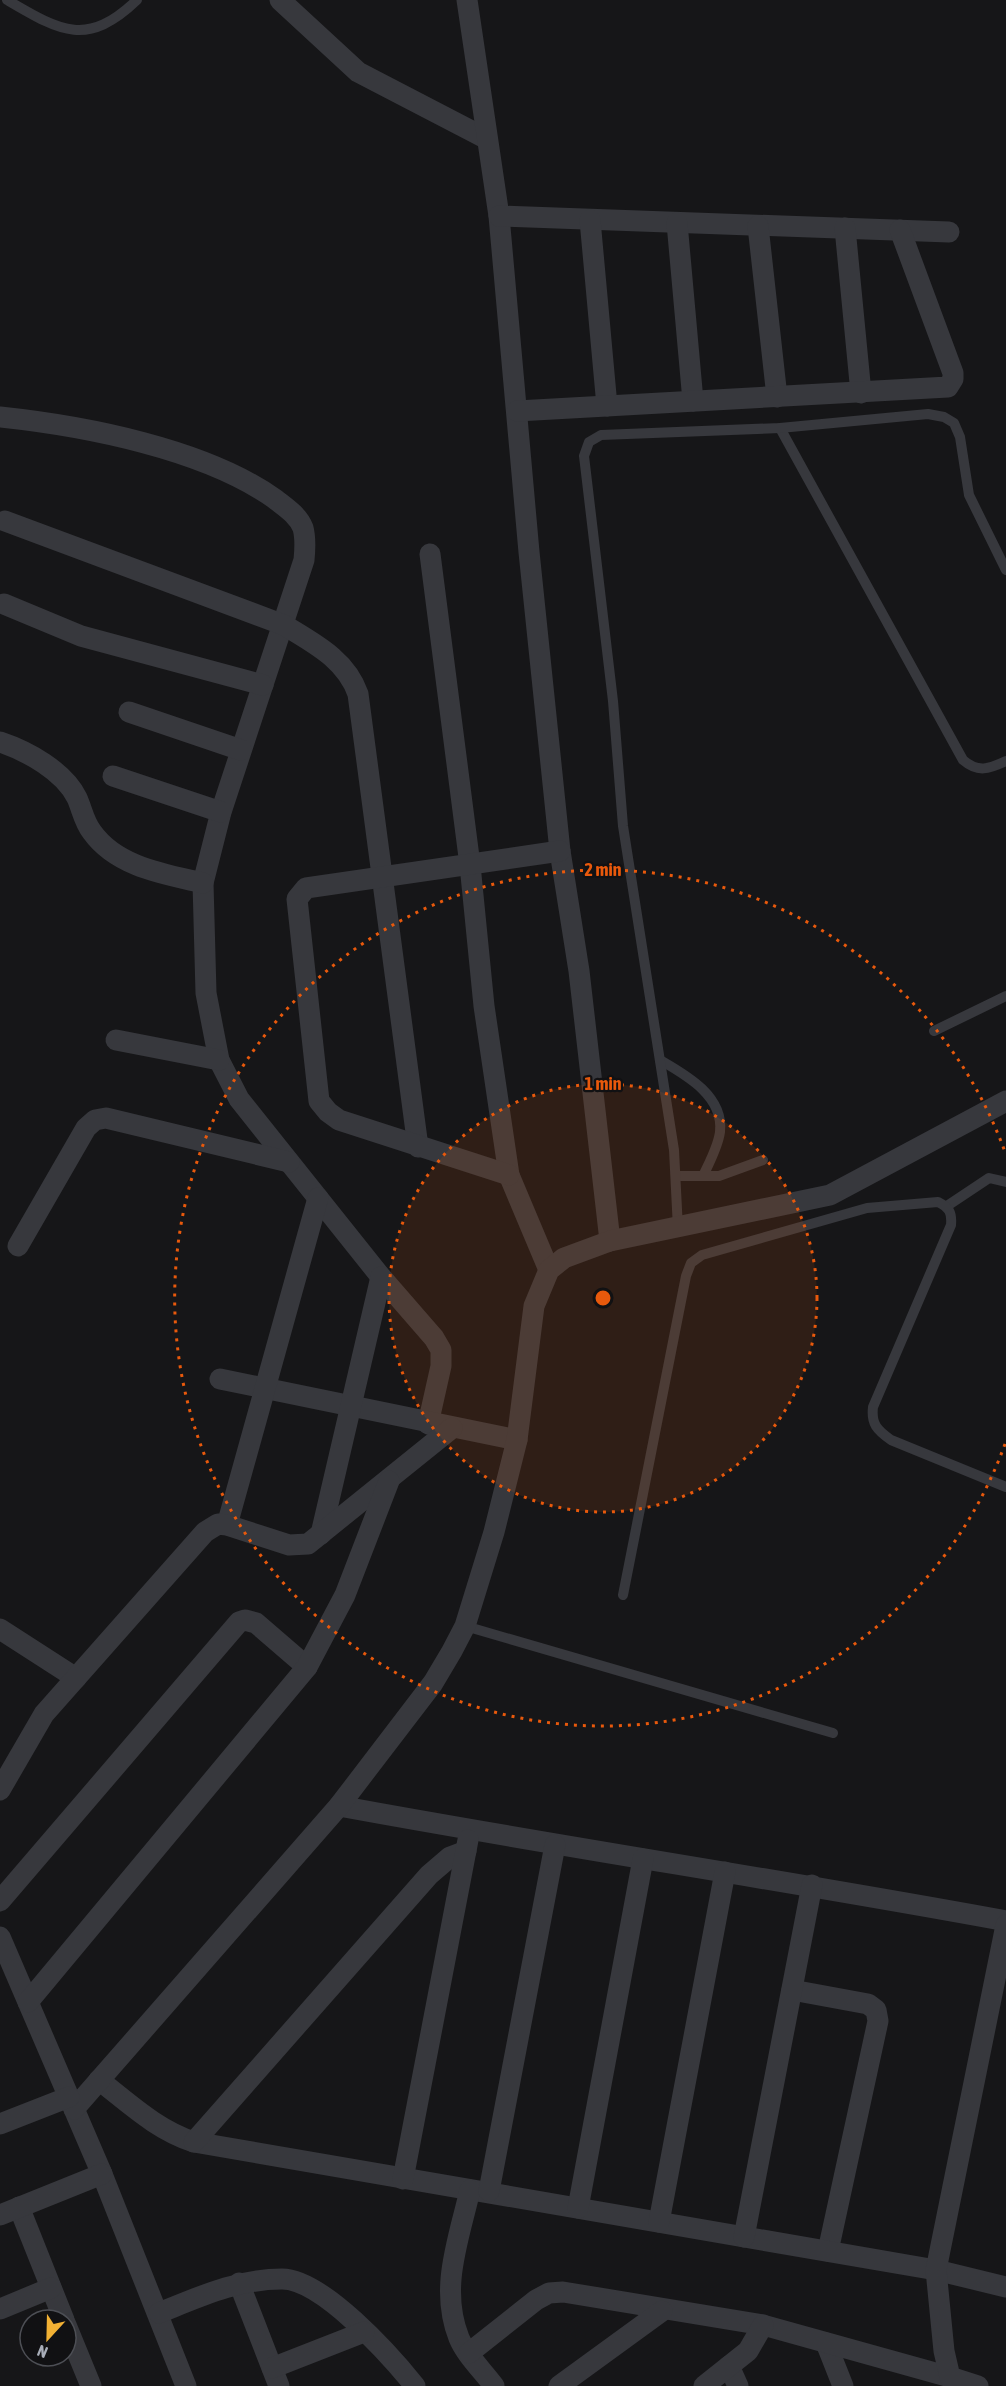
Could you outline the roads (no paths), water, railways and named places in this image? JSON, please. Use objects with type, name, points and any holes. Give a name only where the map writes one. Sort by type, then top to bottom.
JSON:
[{"type":"street","points":[[280,0],[358,72],[487,139]]},
{"type":"street","points":[[467,0],[499,216],[561,851],[579,971],[610,1241]]},
{"type":"street","points":[[499,216],[950,232]]},
{"type":"street","points":[[590,220],[607,406]]},
{"type":"street","points":[[677,223],[693,401]]},
{"type":"street","points":[[758,225],[777,397]]},
{"type":"street","points":[[845,228],[861,393]]},
{"type":"street","points":[[517,411],[944,389],[953,379],[900,230]]},
{"type":"street","points":[[0,417],[92,430],[225,470],[252,483],[291,511],[302,527],[305,542],[304,560],[221,812],[203,883],[206,993],[219,1060],[239,1098],[381,1277],[434,1338],[441,1350],[441,1366],[428,1424]]},
{"type":"street","points":[[5,521],[284,626],[325,650],[348,672],[358,693],[418,1147]]},
{"type":"street","points":[[430,554],[470,865],[484,1006],[508,1175],[549,1270]]},
{"type":"street","points":[[4,604],[81,636],[263,686]]},
{"type":"street","points":[[129,712],[241,750]]},
{"type":"street","points":[[0,742],[44,765],[67,783],[92,833],[115,853],[143,868],[203,883]]},
{"type":"street","points":[[113,776],[221,812]]},
{"type":"street","points":[[508,1175],[339,1120],[319,1101],[297,899],[306,888],[561,851]]},
{"type":"street","points":[[116,1040],[219,1060]]},
{"type":"street","points":[[0,2124],[72,2103],[99,2080],[339,1806],[433,1683],[465,1626],[494,1532],[503,1437],[534,1306],[549,1270],[564,1258],[610,1241],[678,1229],[830,1195],[1006,1101]]},
{"type":"street","points":[[18,1246],[86,1128],[95,1120],[106,1118],[289,1162]]},
{"type":"street","points":[[227,1524],[318,1198]]},
{"type":"street","points":[[321,1534],[349,1406],[381,1277]]},
{"type":"street","points":[[220,1379],[428,1424],[503,1437]]},
{"type":"street","points":[[0,1790],[31,1733],[76,1678],[205,1532],[218,1524],[227,1524],[296,1546],[308,1544],[452,1428]]},
{"type":"street","points":[[28,2002],[307,1667],[345,1595],[389,1480]]},
{"type":"street","points":[[0,1901],[239,1622],[245,1620],[256,1623],[307,1667]]},
{"type":"street","points":[[0,1629],[76,1678]]},
{"type":"street","points":[[339,1806],[468,1840],[555,1845],[812,1885],[1006,1923],[936,2270],[944,2351],[952,2381]]},
{"type":"street","points":[[194,2142],[429,1875],[468,1840]]},
{"type":"street","points":[[403,2179],[468,1840]]},
{"type":"street","points":[[494,2386],[459,2338],[448,2292],[480,2191],[555,1845]]},
{"type":"street","points":[[578,2208],[643,1859]]},
{"type":"street","points":[[659,2222],[725,1872]]},
{"type":"street","points":[[744,2237],[812,1885]]},
{"type":"street","points":[[2,1947],[102,2174],[186,2386]]},
{"type":"street","points":[[792,1990],[868,2004],[876,2010],[878,2021],[828,2251]]},
{"type":"street","points":[[99,2080],[157,2126],[170,2134],[194,2142],[936,2270],[1006,2287]]},
{"type":"street","points":[[59,2308],[10,2211],[102,2174]]},
{"type":"street","points":[[159,2313],[239,2283],[283,2279],[298,2282],[331,2302],[396,2363],[415,2386]]},
{"type":"street","points":[[239,2283],[276,2377],[364,2332]]},
{"type":"street","points":[[0,2309],[51,2288]]},
{"type":"street","points":[[469,2354],[536,2300],[549,2293],[562,2292],[763,2325],[952,2381],[978,2386]]},
{"type":"street","points":[[559,2386],[587,2378],[662,2310]]},
{"type":"street","points":[[704,2386],[754,2344],[763,2325]]},
{"type":"street","points":[[826,2343],[843,2386]]},
{"type":"street","points":[[78,2354],[91,2386]]},
{"type":"street","points":[[729,2366],[738,2386]]},
{"type":"lane","points":[[7,0],[42,21],[62,28],[93,30],[121,15],[137,0]]},
{"type":"lane","points":[[678,1229],[676,1176],[623,826],[613,701],[584,456],[589,442],[601,435],[780,428],[928,414],[944,417],[954,423],[960,437],[969,495],[1006,570]]},
{"type":"lane","points":[[780,428],[963,760],[970,767],[981,770],[1006,761]]},
{"type":"lane","points":[[934,1030],[1006,996]]},
{"type":"lane","points":[[660,1060],[699,1085],[718,1115],[718,1143],[703,1176]]},
{"type":"lane","points":[[676,1176],[729,1174],[764,1160]]},
{"type":"lane","points":[[947,1206],[989,1178],[1006,1182]]},
{"type":"lane","points":[[622,1595],[686,1276],[691,1263],[702,1255],[867,1208],[938,1203],[947,1206],[952,1214],[951,1225],[873,1407],[872,1420],[877,1430],[891,1440],[1006,1487]]},
{"type":"lane","points":[[465,1626],[833,1732]]}]
